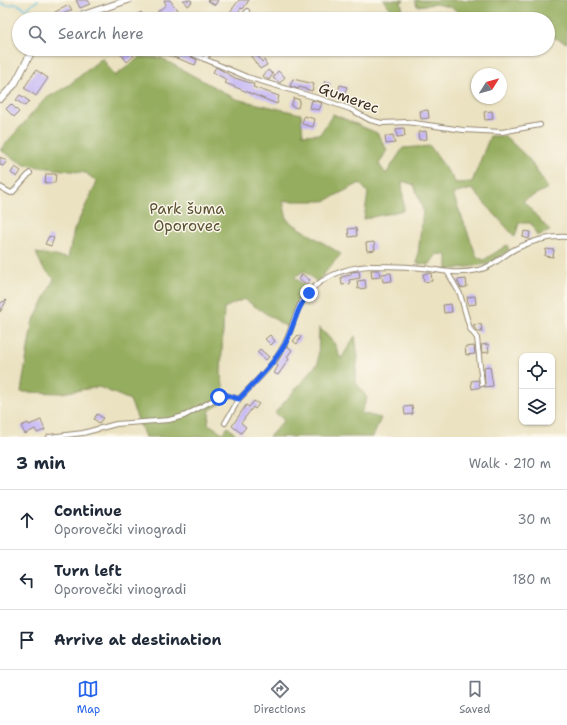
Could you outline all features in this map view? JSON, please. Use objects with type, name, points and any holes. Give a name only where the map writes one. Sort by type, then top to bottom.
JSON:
[{"type":"street","points":[[91,12],[128,0]]},
{"type":"street","points":[[0,99],[14,85],[29,56]]},
{"type":"street","name":"Gumerec","points":[[197,56],[269,85],[324,100],[370,120],[382,123],[407,122],[463,130],[502,132],[540,125]]},
{"type":"street","points":[[204,59],[207,56]]},
{"type":"street","points":[[0,187],[13,192],[30,173]]},
{"type":"street","points":[[225,423],[239,399],[271,366],[285,343],[302,301],[309,293],[329,277],[342,271],[360,266],[415,268],[448,273],[478,270],[492,266],[514,250],[529,244],[554,236],[567,237]]},
{"type":"street","points":[[448,273],[460,294],[470,329],[477,338],[482,384]]},
{"type":"street","points":[[49,437],[83,433],[116,424],[169,420],[184,416],[219,397],[226,395],[239,399]]},
{"type":"green space","points":[[383,0],[404,0],[401,2],[403,12],[394,12]]},
{"type":"green space","points":[[415,0],[567,0],[567,43],[555,38],[555,12],[459,12],[450,7],[436,4],[417,6]]},
{"type":"green space","name":"Park šuma Oporovec","points":[[140,57],[161,58],[236,99],[301,114],[303,135],[320,134],[333,114],[377,133],[387,150],[379,164],[386,174],[403,148],[430,146],[456,183],[472,182],[490,136],[505,136],[529,159],[548,188],[523,201],[550,231],[537,236],[531,223],[519,223],[515,237],[472,189],[453,194],[477,257],[484,260],[507,245],[509,250],[488,264],[447,270],[447,255],[437,254],[429,265],[417,263],[423,210],[414,185],[402,181],[404,210],[364,219],[368,193],[360,183],[325,201],[283,201],[287,220],[341,254],[317,282],[304,271],[294,277],[308,288],[300,297],[288,328],[244,299],[224,308],[221,375],[226,400],[210,410],[208,424],[223,433],[228,427],[238,437],[145,437],[130,400],[99,387],[62,393],[21,392],[32,324],[54,279],[43,268],[36,253],[68,258],[74,230],[97,182],[86,173],[25,165],[0,150],[45,99],[69,85],[102,58],[115,76]]},
{"type":"green space","points":[[319,327],[334,343],[341,359],[355,336],[358,356],[355,381],[367,398],[361,413],[381,418],[373,437],[269,437],[284,420],[275,413],[318,363]]},
{"type":"building","points":[[76,0],[88,0],[90,4],[80,8]]},
{"type":"building","points":[[164,0],[170,0],[177,10],[174,12],[157,12],[166,5]]},
{"type":"building","points":[[183,0],[191,0],[192,2],[187,6]]},
{"type":"building","points":[[207,0],[218,0],[215,5]]},
{"type":"building","points":[[239,0],[249,0],[243,9],[241,8],[238,12],[230,12]]},
{"type":"building","points":[[69,5],[72,10],[68,12],[55,12]]},
{"type":"building","points":[[122,56],[134,56],[127,62]]},
{"type":"building","points":[[171,56],[189,56],[197,60],[195,65]]},
{"type":"building","points":[[251,56],[258,56],[262,62],[264,60],[267,65],[260,69]]},
{"type":"building","points":[[216,67],[235,78],[254,84],[253,87],[279,96],[277,104],[225,83],[227,80],[213,72]]},
{"type":"building","points":[[36,70],[48,78],[36,96],[24,88]]},
{"type":"building","points":[[268,70],[273,74],[269,80],[263,76]]},
{"type":"building","points":[[278,71],[285,77],[280,83],[273,78]]},
{"type":"building","points":[[293,79],[314,84],[312,91],[290,86]]},
{"type":"building","points":[[325,81],[331,83],[327,93],[321,90]]},
{"type":"building","points":[[340,85],[347,87],[343,97],[337,95]]},
{"type":"building","points":[[20,95],[29,101],[25,106],[16,100]]},
{"type":"building","points":[[294,98],[300,100],[298,108],[291,106]]},
{"type":"building","points":[[312,100],[322,103],[319,110],[310,108]]},
{"type":"building","points":[[11,104],[19,112],[14,117],[6,109]]},
{"type":"building","points":[[428,110],[429,118],[421,119],[420,111]]},
{"type":"building","points":[[492,111],[493,119],[485,120],[484,112]]},
{"type":"building","points":[[304,116],[315,119],[313,127],[302,124]]},
{"type":"building","points":[[404,128],[405,136],[397,137],[396,129]]},
{"type":"building","points":[[426,131],[427,139],[419,140],[418,132]]},
{"type":"building","points":[[393,135],[395,143],[386,144],[385,136]]},
{"type":"building","points":[[0,157],[7,161],[3,166],[0,165]]},
{"type":"building","points":[[15,167],[21,171],[17,177],[11,173]]},
{"type":"building","points":[[46,174],[56,174],[55,183],[45,183]]},
{"type":"building","points":[[356,228],[357,236],[349,237],[348,229]]},
{"type":"building","points":[[524,231],[530,232],[529,239],[523,237]]},
{"type":"building","points":[[49,236],[54,238],[51,246],[45,244]]},
{"type":"building","points":[[374,242],[375,250],[367,251],[366,243]]},
{"type":"building","points":[[546,249],[554,250],[553,257],[545,256]]},
{"type":"building","points":[[371,270],[379,270],[380,277],[372,278]]},
{"type":"building","points":[[359,271],[360,278],[349,280],[350,284],[342,285],[341,277],[351,275],[351,272]]},
{"type":"building","points":[[391,273],[392,281],[383,282],[382,274]]},
{"type":"building","points":[[431,273],[432,281],[424,282],[423,274]]},
{"type":"building","points":[[302,274],[310,280],[307,284],[299,280]]},
{"type":"building","points":[[466,279],[467,287],[461,288],[457,280]]},
{"type":"building","points":[[365,280],[366,288],[358,289],[357,281]]},
{"type":"building","points":[[475,296],[476,304],[468,305],[467,297]]},
{"type":"building","points":[[7,300],[0,312],[0,303]]},
{"type":"building","points":[[451,304],[452,312],[444,313],[443,305]]},
{"type":"building","points":[[481,324],[482,332],[477,332],[473,325]]},
{"type":"building","points":[[270,335],[275,341],[271,345],[265,339]]},
{"type":"building","points":[[298,335],[301,337],[297,344],[293,341]]},
{"type":"building","points":[[488,344],[489,352],[482,353],[481,345]]},
{"type":"building","points":[[287,346],[292,350],[287,357],[289,359],[278,375],[274,373],[278,366],[276,364]]},
{"type":"building","points":[[474,346],[475,354],[466,355],[465,347]]},
{"type":"building","points":[[260,349],[269,357],[266,360],[257,352]]},
{"type":"building","points":[[490,366],[493,386],[484,387],[484,367]]},
{"type":"building","points":[[478,380],[481,387],[472,389],[471,381]]},
{"type":"building","points":[[254,401],[259,404],[255,409],[253,407],[241,423],[246,427],[241,433],[232,426],[246,405],[249,407]]},
{"type":"building","points":[[412,406],[413,414],[405,415],[404,407]]},
{"type":"building","points":[[97,414],[103,418],[99,423],[94,419]]},
{"type":"building","points":[[41,420],[45,430],[37,433],[35,429],[25,434],[21,426],[28,423],[29,425]]},
{"type":"waterway","points":[[0,2],[5,5],[17,4],[26,9],[38,0]]},
{"type":"route","points":[[219,397],[226,395],[239,399],[271,366],[285,343],[302,301],[309,293]]}]
